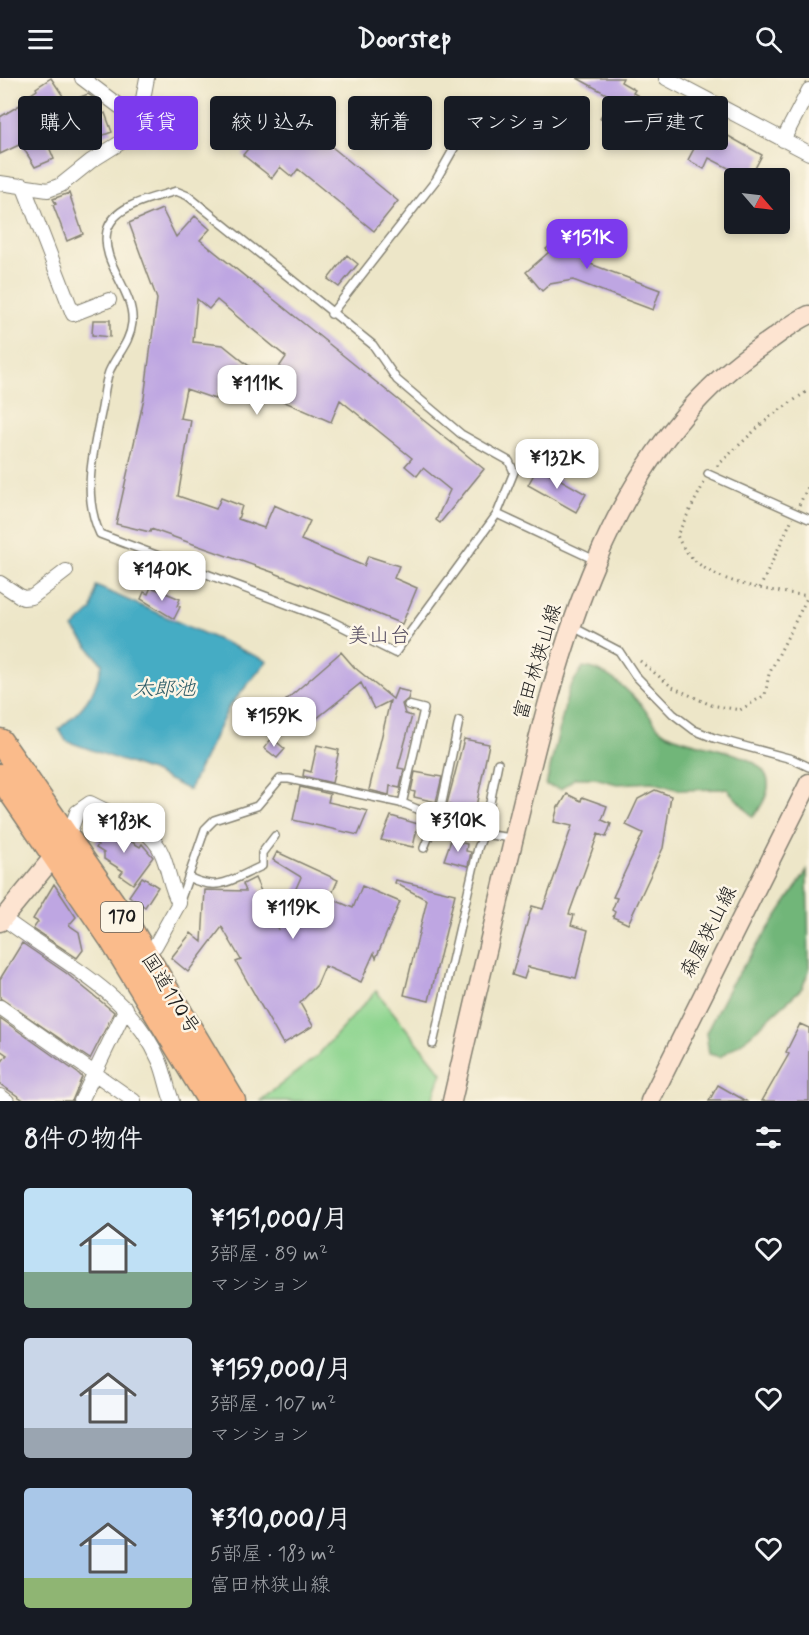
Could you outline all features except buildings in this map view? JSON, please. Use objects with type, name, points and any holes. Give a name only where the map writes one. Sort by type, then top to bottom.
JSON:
[{"type":"highway","name":"国道170号","points":[[0,741],[210,1101]]},
{"type":"highway","name":"国道170号","points":[[0,776],[62,847],[144,952],[233,1101]]},
{"type":"main road","name":"富田林狭山線","points":[[452,1101],[514,838],[569,626],[597,561],[646,469],[663,443],[701,395],[747,356],[809,315]]},
{"type":"main road","name":"森屋狭山線","points":[[650,1101],[809,783]]},
{"type":"main road","points":[[1,918],[62,847]]},
{"type":"street","points":[[82,78],[114,102]]},
{"type":"street","points":[[144,96],[147,78]]},
{"type":"street","points":[[666,78],[685,82],[809,153]]},
{"type":"street","points":[[783,140],[809,90]]},
{"type":"street","points":[[0,183],[48,190],[61,185],[91,161],[114,147]]},
{"type":"street","points":[[23,185],[73,314],[108,300]]},
{"type":"street","points":[[0,583],[22,598],[32,597],[66,571]]},
{"type":"street","points":[[62,847],[77,812],[90,803],[154,837],[179,903],[155,946],[144,952]]},
{"type":"street","points":[[1,918],[105,989],[126,1008],[159,1061],[172,1101]]},
{"type":"street","points":[[0,1007],[134,1101]]},
{"type":"street","points":[[81,1101],[126,1008]]},
{"type":"street","points":[[0,1096],[7,1101]]},
{"type":"lane","points":[[332,314],[436,180],[453,150]]},
{"type":"lane","points":[[176,191],[188,196],[373,345],[397,380],[461,434],[509,461],[514,472],[497,514],[395,653],[329,620],[100,534],[89,473],[109,372],[128,343],[132,322],[132,310],[107,249],[107,231],[114,218],[132,205],[176,191]]},
{"type":"lane","points":[[708,474],[809,519]]},
{"type":"lane","points":[[497,514],[597,561]]},
{"type":"lane","points":[[569,626],[619,651],[635,675],[673,714],[694,730],[714,738],[792,759],[809,767]]},
{"type":"lane","points":[[402,804],[424,709],[408,705]]},
{"type":"lane","points":[[424,848],[441,807],[459,721]]},
{"type":"lane","points":[[433,1044],[478,848],[484,833],[498,763]]},
{"type":"lane","points":[[179,903],[205,829],[214,820],[257,806],[280,779],[289,779],[402,804],[436,819],[447,829],[514,838]]},
{"type":"lane","points":[[188,877],[204,884],[229,883],[262,866],[262,853],[275,836]]},
{"type":"path","points":[[619,651],[642,662],[672,687],[711,705],[740,710],[765,694],[769,674],[809,596],[738,583],[704,568],[681,546],[677,535],[708,474],[768,418],[809,390]]},
{"type":"path","points":[[760,588],[809,485]]},
{"type":"green space","points":[[583,667],[601,672],[618,683],[664,732],[679,739],[742,756],[758,765],[767,778],[767,795],[753,817],[727,789],[679,790],[652,782],[617,784],[595,778],[575,778],[561,789],[546,785],[569,689]]},
{"type":"green space","points":[[807,871],[809,970],[802,988],[745,1040],[720,1057],[709,1054],[706,1033],[730,986]]},
{"type":"green space","points":[[376,991],[442,1073],[432,1101],[260,1101],[317,1056]]},
{"type":"water","name":"太郎池","points":[[96,586],[267,661],[229,707],[189,790],[151,771],[66,741],[59,729],[87,701],[96,685],[102,664],[73,628],[92,610]]},
{"type":"district","name":"美山台","points":[[379,636]]}]
